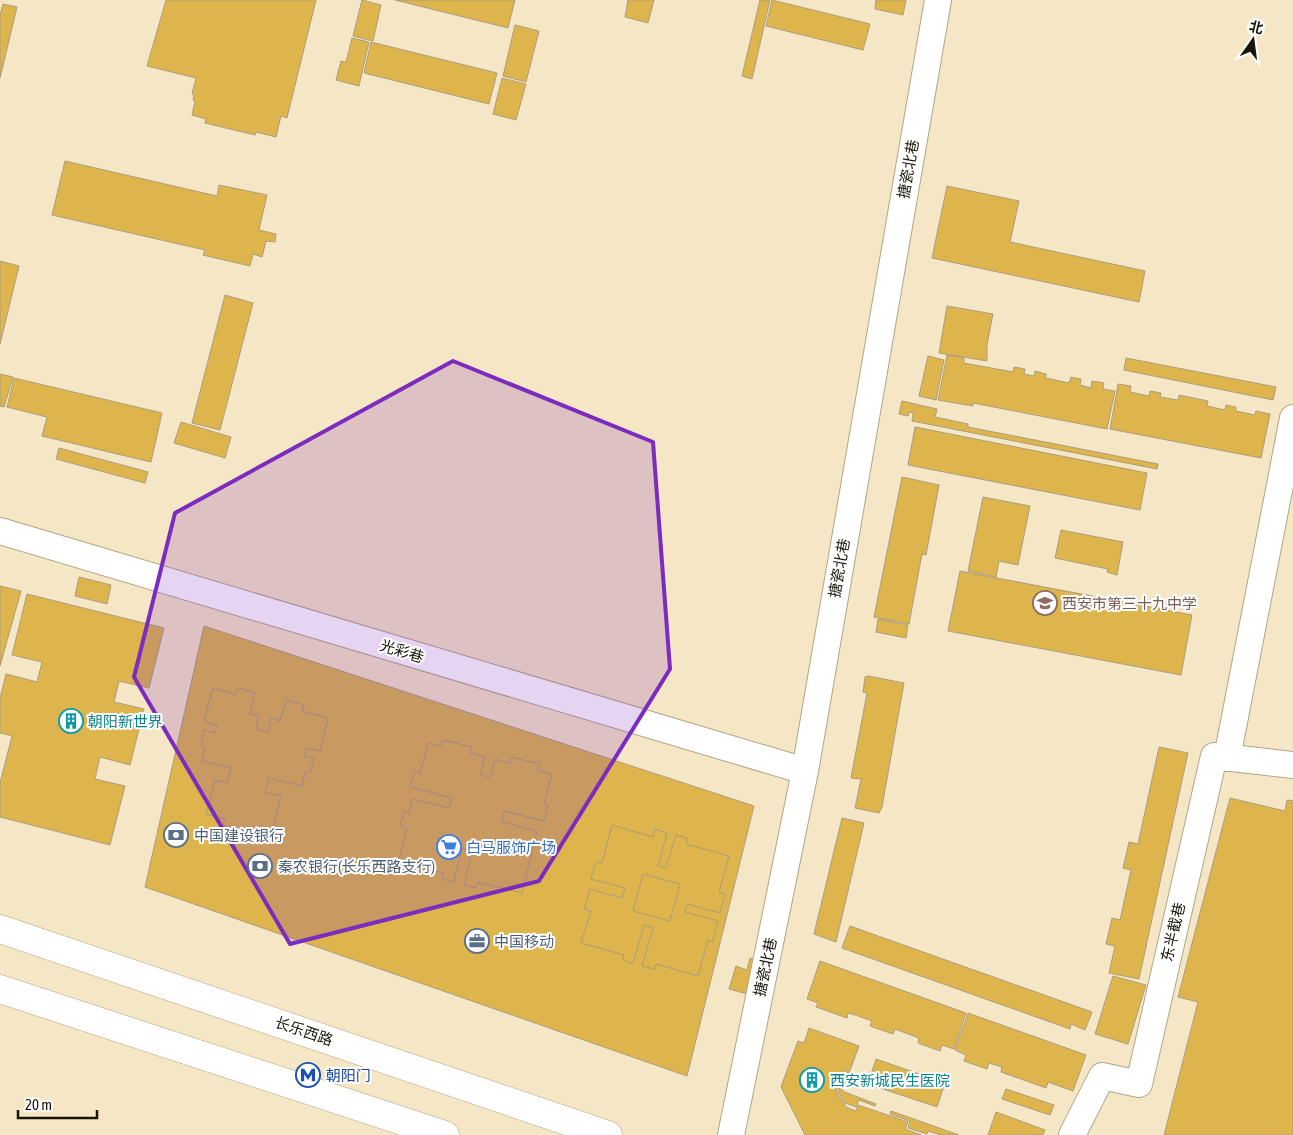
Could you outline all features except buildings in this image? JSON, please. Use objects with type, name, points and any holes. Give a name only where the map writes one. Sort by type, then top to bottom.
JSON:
[{"type":"main road","name":"长乐西路","points":[[0,929],[608,1135]]},
{"type":"main road","points":[[0,989],[445,1135]]},
{"type":"street","name":"搪瓷北巷","points":[[730,1135],[805,771],[938,0]]},
{"type":"street","points":[[1293,418],[1227,758],[1293,766]]},
{"type":"street","name":"光彩巷","points":[[0,531],[805,771]]},
{"type":"street","name":"东半截巷","points":[[1072,1135],[1102,1076],[1139,1084],[1214,756],[1227,758]]},
{"type":"highlighted area","points":[[453,361],[653,442],[670,669],[539,881],[290,944],[134,677],[175,513]]},
{"type":"place","name":"西安市第三十九中学","points":[[1045,603]]},
{"type":"place","name":"朝阳新世界","points":[[71,721]]},
{"type":"place","name":"中国建设银行","points":[[176,835]]},
{"type":"place","name":"白马服饰广场","points":[[449,847]]},
{"type":"place","name":"秦农银行(长乐西路支行)","points":[[260,866]]},
{"type":"place","name":"中国移动","points":[[477,941]]},
{"type":"place","name":"朝阳门","points":[[308,1075]]},
{"type":"place","name":"西安新城民生医院","points":[[812,1080]]}]
